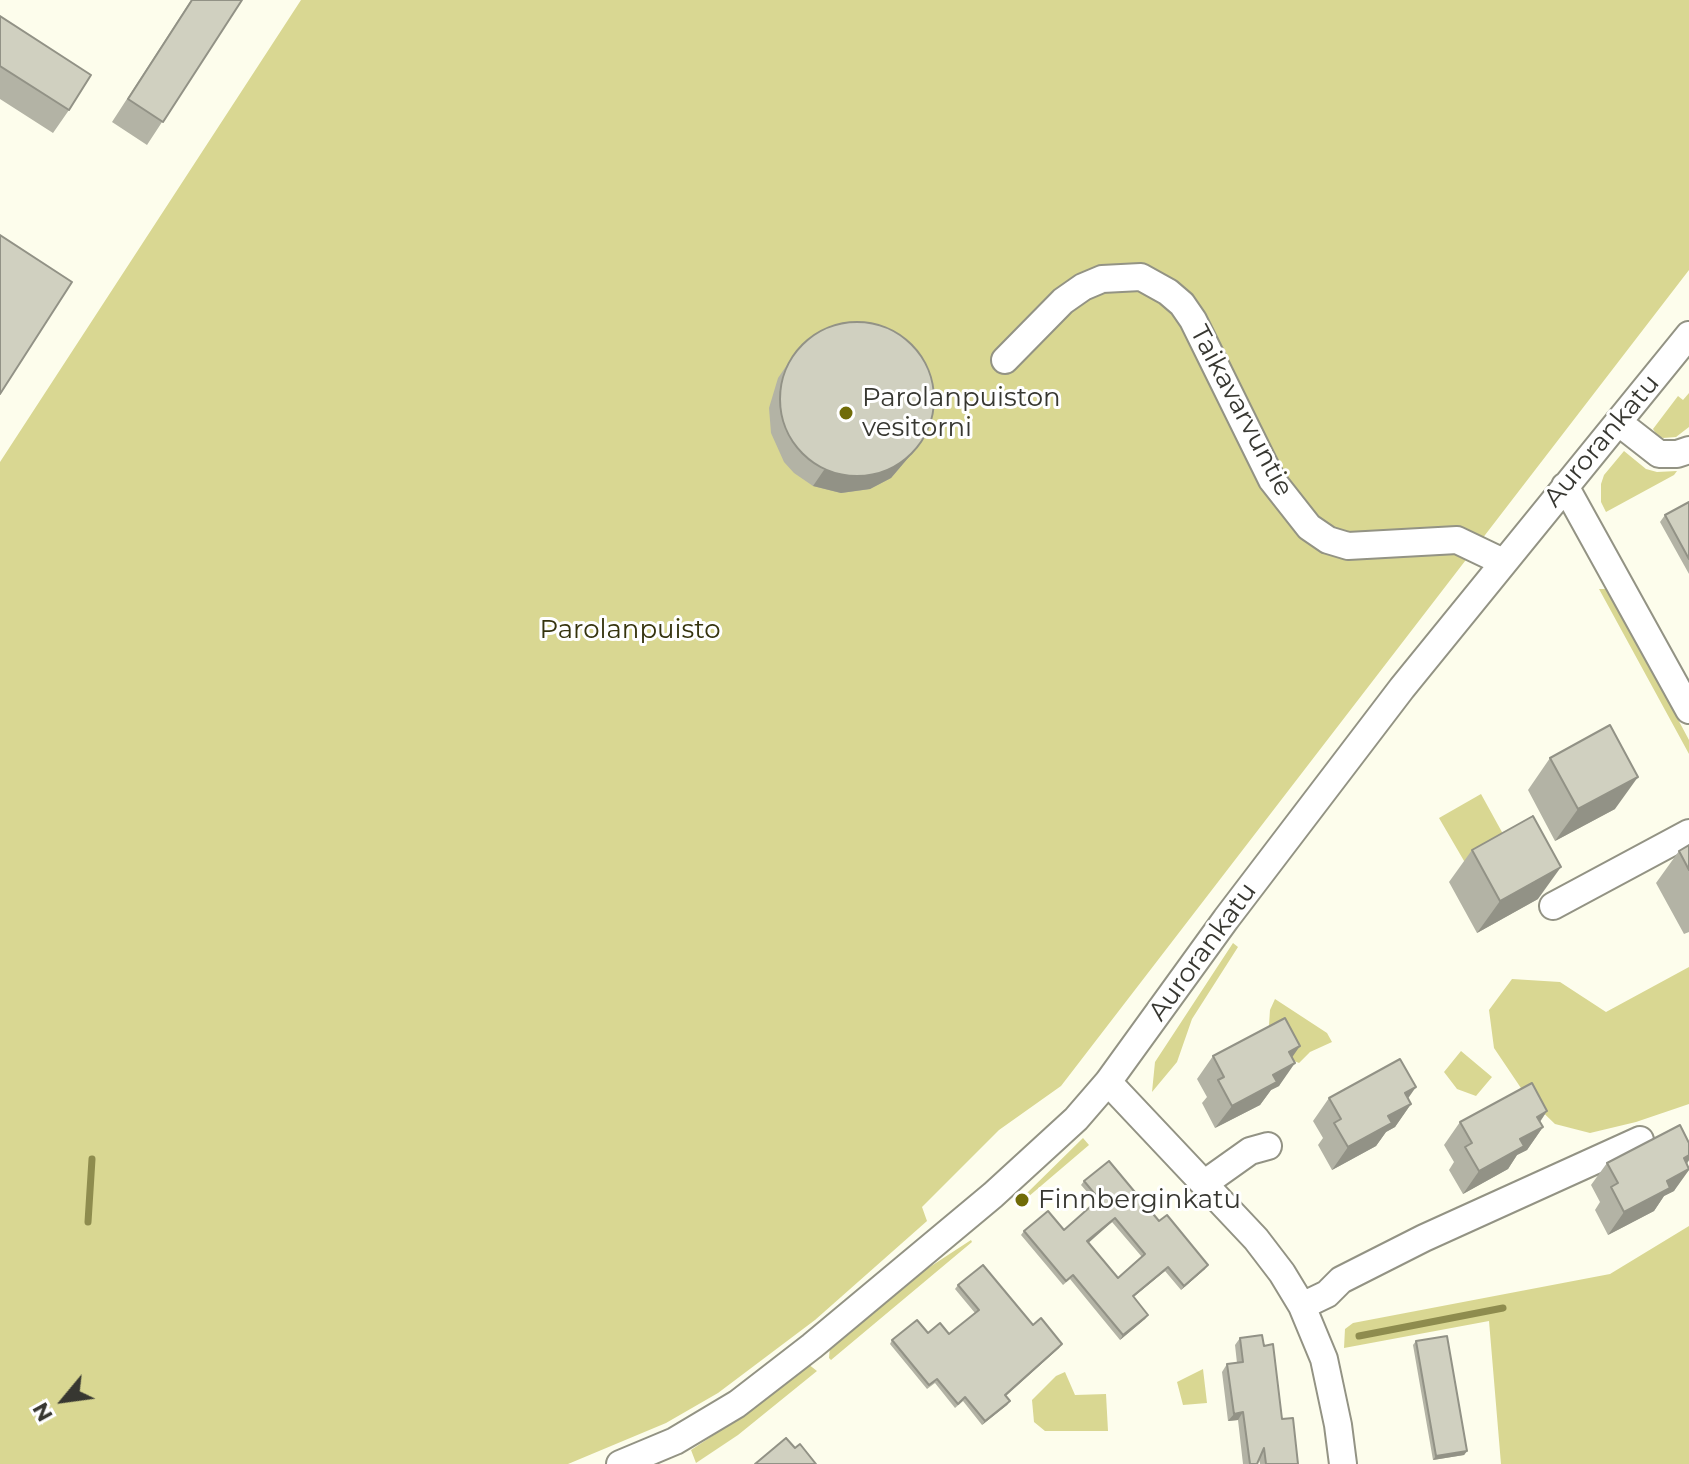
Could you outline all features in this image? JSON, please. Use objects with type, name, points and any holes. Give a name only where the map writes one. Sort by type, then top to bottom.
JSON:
[{"type":"street","name":"Taikavarvuntie","points":[[1005,360],[1063,301],[1083,287],[1102,279],[1141,277],[1168,292],[1182,304],[1193,320],[1272,480],[1309,527],[1328,540],[1348,546],[1457,540],[1503,562]]},
{"type":"street","name":"Aurorankatu","points":[[620,1464],[675,1441],[737,1404],[812,1346],[993,1195],[1076,1119],[1108,1082],[1292,831],[1503,562],[1689,335]]},
{"type":"street","points":[[1618,422],[1659,454],[1689,450]]},
{"type":"street","points":[[1565,486],[1689,710]]},
{"type":"street","points":[[1553,906],[1689,833]]},
{"type":"street","points":[[1108,1082],[1205,1183],[1282,1273],[1302,1306],[1324,1359],[1331,1384],[1343,1464]]},
{"type":"street","points":[[1302,1306],[1327,1294],[1341,1280],[1424,1238],[1640,1140]]},
{"type":"street","points":[[1205,1183],[1250,1151],[1268,1146]]},
{"type":"green space","name":"Parolanpuisto","points":[[301,0],[1689,0],[1689,270],[1061,1086],[999,1130],[922,1207],[927,1221],[815,1320],[718,1393],[666,1423],[568,1464],[0,1464],[0,462]]},
{"type":"green space","points":[[1689,393],[1689,427],[1676,437],[1657,435],[1653,429],[1678,396],[1683,400]]},
{"type":"green space","points":[[1624,451],[1646,469],[1677,471],[1606,512],[1601,502],[1601,484],[1604,475]]},
{"type":"green space","points":[[1599,589],[1608,589],[1689,740],[1689,754]]},
{"type":"green space","points":[[1481,794],[1508,843],[1467,866],[1439,818]]},
{"type":"green space","points":[[1233,943],[1238,947],[1192,1019],[1177,1062],[1152,1092],[1155,1062]]},
{"type":"green space","points":[[1689,967],[1689,1104],[1590,1133],[1555,1124],[1527,1097],[1494,1048],[1489,1010],[1512,979],[1560,982],[1606,1012]]},
{"type":"green space","points":[[1275,999],[1327,1033],[1332,1042],[1310,1052],[1299,1063],[1292,1060],[1269,1025]]},
{"type":"green space","points":[[1461,1051],[1492,1077],[1476,1096],[1457,1089],[1444,1072]]},
{"type":"green space","points":[[1083,1138],[1089,1145],[1028,1197],[1026,1194]]},
{"type":"green space","points":[[1689,1226],[1689,1464],[1501,1464],[1489,1321],[1344,1348],[1345,1329],[1353,1323],[1610,1274]]},
{"type":"green space","points":[[971,1240],[831,1360],[829,1358],[830,1346],[919,1274]]},
{"type":"green space","points":[[808,1364],[817,1371],[738,1435],[696,1463],[691,1450],[756,1407]]},
{"type":"green space","points":[[1203,1369],[1207,1403],[1183,1405],[1177,1382]]},
{"type":"green space","points":[[1065,1372],[1075,1395],[1106,1394],[1108,1431],[1045,1431],[1034,1422],[1032,1400],[1056,1376]]},
{"type":"building","points":[[192,0],[242,0],[163,122],[128,99]]},
{"type":"building","points":[[0,16],[91,75],[69,110],[0,66]]},
{"type":"building","points":[[0,235],[72,282],[0,394]]},
{"type":"building","name":"Parolanpuiston vesitorni","points":[[857,322],[886,328],[911,345],[928,370],[934,399],[928,428],[911,453],[886,470],[857,476],[828,470],[803,453],[786,428],[780,399],[786,370],[803,345],[828,328]]},
{"type":"building","points":[[1689,502],[1689,559],[1665,515]]},
{"type":"building","points":[[1610,725],[1638,777],[1578,809],[1550,758]]},
{"type":"building","points":[[1533,816],[1561,867],[1500,901],[1472,850]]},
{"type":"building","points":[[1689,845],[1689,870],[1679,851]]},
{"type":"building","points":[[1285,1018],[1300,1046],[1289,1052],[1295,1063],[1273,1075],[1277,1082],[1232,1106],[1218,1080],[1224,1077],[1213,1056]]},
{"type":"building","points":[[1400,1059],[1416,1087],[1405,1093],[1411,1104],[1388,1116],[1392,1123],[1348,1147],[1334,1123],[1341,1119],[1329,1098]]},
{"type":"building","points":[[1532,1083],[1547,1111],[1537,1117],[1543,1127],[1520,1139],[1524,1146],[1479,1171],[1465,1147],[1472,1143],[1460,1122]]},
{"type":"building","points":[[1680,1125],[1689,1143],[1689,1155],[1684,1158],[1689,1169],[1667,1181],[1670,1188],[1624,1212],[1611,1187],[1618,1183],[1607,1163]]},
{"type":"building","points":[[1109,1161],[1159,1221],[1167,1215],[1208,1265],[1184,1286],[1168,1267],[1133,1296],[1148,1315],[1123,1335],[1073,1275],[1066,1281],[1024,1231],[1048,1211],[1064,1230],[1099,1199],[1084,1181]],"holes":[[[1115,1218],[1145,1254],[1118,1278],[1087,1241]]]},
{"type":"building","points":[[983,1265],[1033,1325],[1041,1318],[1062,1344],[1005,1395],[1010,1401],[985,1421],[965,1397],[958,1404],[937,1379],[929,1385],[892,1340],[917,1320],[928,1333],[940,1323],[949,1334],[979,1310],[958,1285]]},
{"type":"building","points":[[1262,1335],[1264,1346],[1273,1344],[1282,1419],[1293,1418],[1298,1464],[1266,1464],[1264,1448],[1257,1464],[1250,1464],[1243,1412],[1234,1414],[1227,1364],[1243,1362],[1240,1338]]},
{"type":"building","points":[[1447,1336],[1467,1451],[1436,1456],[1416,1341]]},
{"type":"building","points":[[786,1438],[795,1448],[800,1444],[816,1464],[755,1464]]},
{"type":"waterway","points":[[88,1222],[92,1159]]},
{"type":"waterway","points":[[1359,1336],[1503,1308]]},
{"type":"place","name":"Parolanpuiston vesitorni","points":[[846,413]]},
{"type":"place","name":"Finnberginkatu","points":[[1022,1200]]}]
